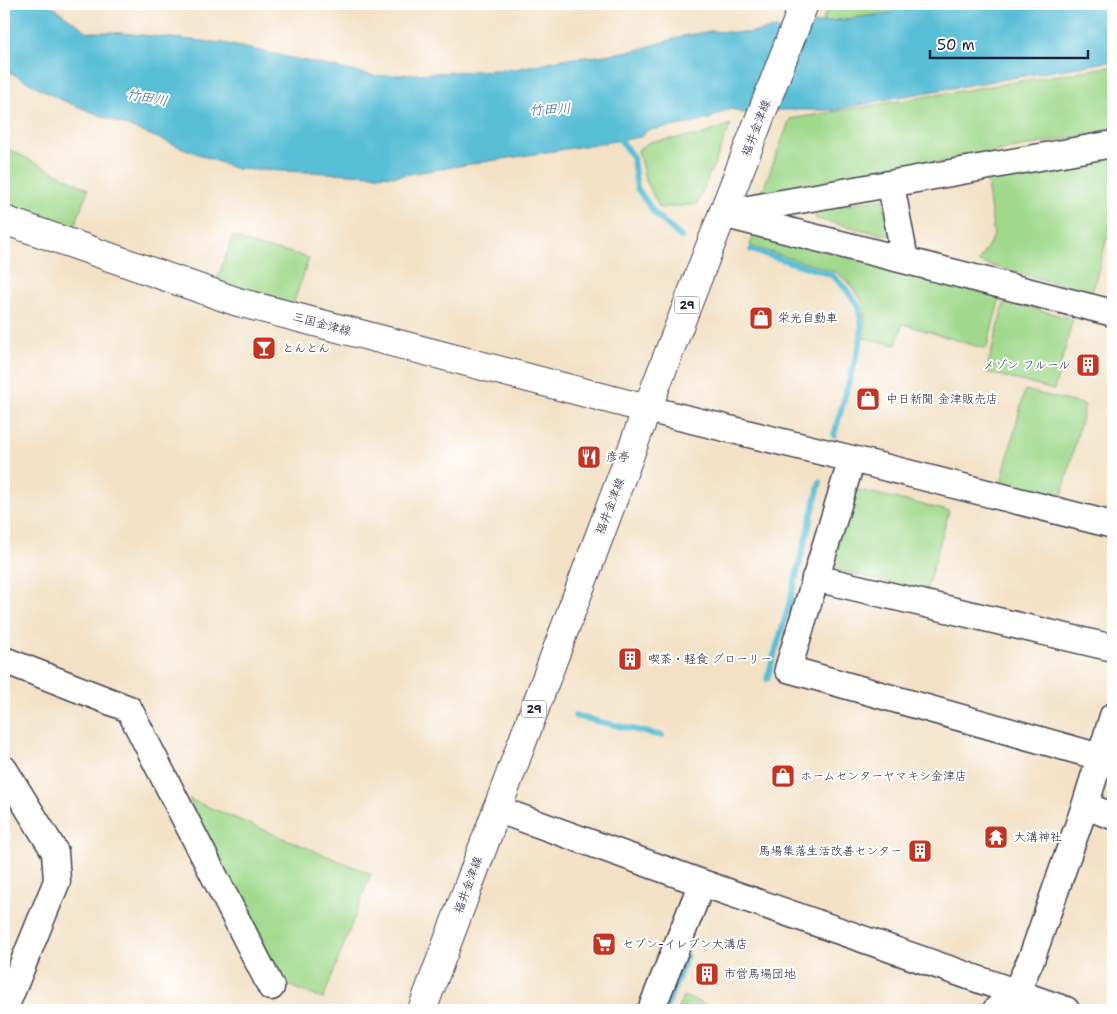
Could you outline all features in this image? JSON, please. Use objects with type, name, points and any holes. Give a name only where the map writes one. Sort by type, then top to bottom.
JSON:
[{"type":"main road","name":"福井金津線","points":[[422,1010],[647,409],[804,4]]},
{"type":"main road","name":"三国金津線","points":[[4,220],[238,302],[647,409]]},
{"type":"street","points":[[725,208],[890,185],[1113,144]]},
{"type":"street","points":[[890,185],[905,260]]},
{"type":"street","points":[[725,208],[905,260],[1113,313]]},
{"type":"street","points":[[647,409],[1113,525]]},
{"type":"street","points":[[852,459],[788,669],[1100,757]]},
{"type":"street","points":[[815,578],[1113,648]]},
{"type":"street","points":[[4,660],[129,709],[271,987]]},
{"type":"street","points":[[996,1010],[1016,992],[1032,957],[1085,806],[1113,716]]},
{"type":"street","points":[[4,768],[55,852],[57,881],[4,1010]]},
{"type":"street","points":[[1085,806],[1113,816]]},
{"type":"street","points":[[496,809],[1066,1010]]},
{"type":"street","points":[[651,1010],[702,883]]},
{"type":"green space","points":[[829,4],[901,4],[891,13],[822,22]]},
{"type":"green space","points":[[1113,66],[1113,130],[761,195],[790,119]]},
{"type":"green space","points":[[731,124],[697,204],[660,208],[645,179],[638,150],[649,142],[701,135]]},
{"type":"green space","points":[[4,147],[88,189],[72,233],[4,208]]},
{"type":"green space","points":[[1113,153],[1113,224],[1111,223],[1092,293],[978,262],[994,236],[986,174]]},
{"type":"green space","points":[[883,198],[890,236],[816,219],[814,211]]},
{"type":"green space","points":[[754,232],[1000,298],[986,349],[903,324],[896,345],[864,338],[862,301],[849,283],[836,272],[750,246]]},
{"type":"green space","points":[[233,236],[257,246],[309,258],[291,310],[216,283]]},
{"type":"green space","points":[[1005,301],[1073,319],[1054,390],[986,372]]},
{"type":"green space","points":[[1025,390],[1085,405],[1061,499],[1001,483]]},
{"type":"green space","points":[[859,490],[949,511],[926,592],[837,570],[832,559],[851,494]]},
{"type":"green space","points":[[189,799],[371,874],[323,999],[277,981]]},
{"type":"green space","points":[[683,996],[720,1010],[678,1010]]},
{"type":"water","name":"竹田川","points":[[4,4],[49,4],[88,32],[111,32],[223,43],[375,76],[516,69],[562,59],[637,50],[683,36],[711,31],[746,33],[891,13],[901,4],[1113,4],[1113,61],[898,97],[835,110],[779,110],[742,113],[732,109],[709,119],[689,124],[648,130],[641,137],[396,176],[236,169],[59,99],[4,69]]},
{"type":"waterway","points":[[617,135],[633,158],[637,188],[655,214],[681,237]]},
{"type":"waterway","points":[[751,250],[832,275],[858,305],[862,326],[860,343],[834,435]]},
{"type":"waterway","points":[[767,679],[787,612],[820,482]]},
{"type":"waterway","points":[[575,716],[662,736]]},
{"type":"waterway","points":[[665,1010],[687,956]]},
{"type":"place","name":"栄光自動車","points":[[761,318]]},
{"type":"place","name":"とんとん","points":[[264,348]]},
{"type":"place","name":"メゾン フルール","points":[[1088,365]]},
{"type":"place","name":"中日新聞 金津販売店","points":[[868,399]]},
{"type":"place","name":"彦亭","points":[[589,457]]},
{"type":"place","name":"喫茶・軽食 グローリー","points":[[630,659]]},
{"type":"place","name":"ホームセンターヤマキシ金津店","points":[[783,776]]},
{"type":"place","name":"大溝神社","points":[[996,837]]},
{"type":"place","name":"馬場集落生活改善センター","points":[[920,851]]},
{"type":"place","name":"セブン-イレブン大溝店","points":[[604,944]]},
{"type":"place","name":"市営馬場団地","points":[[707,974]]}]
